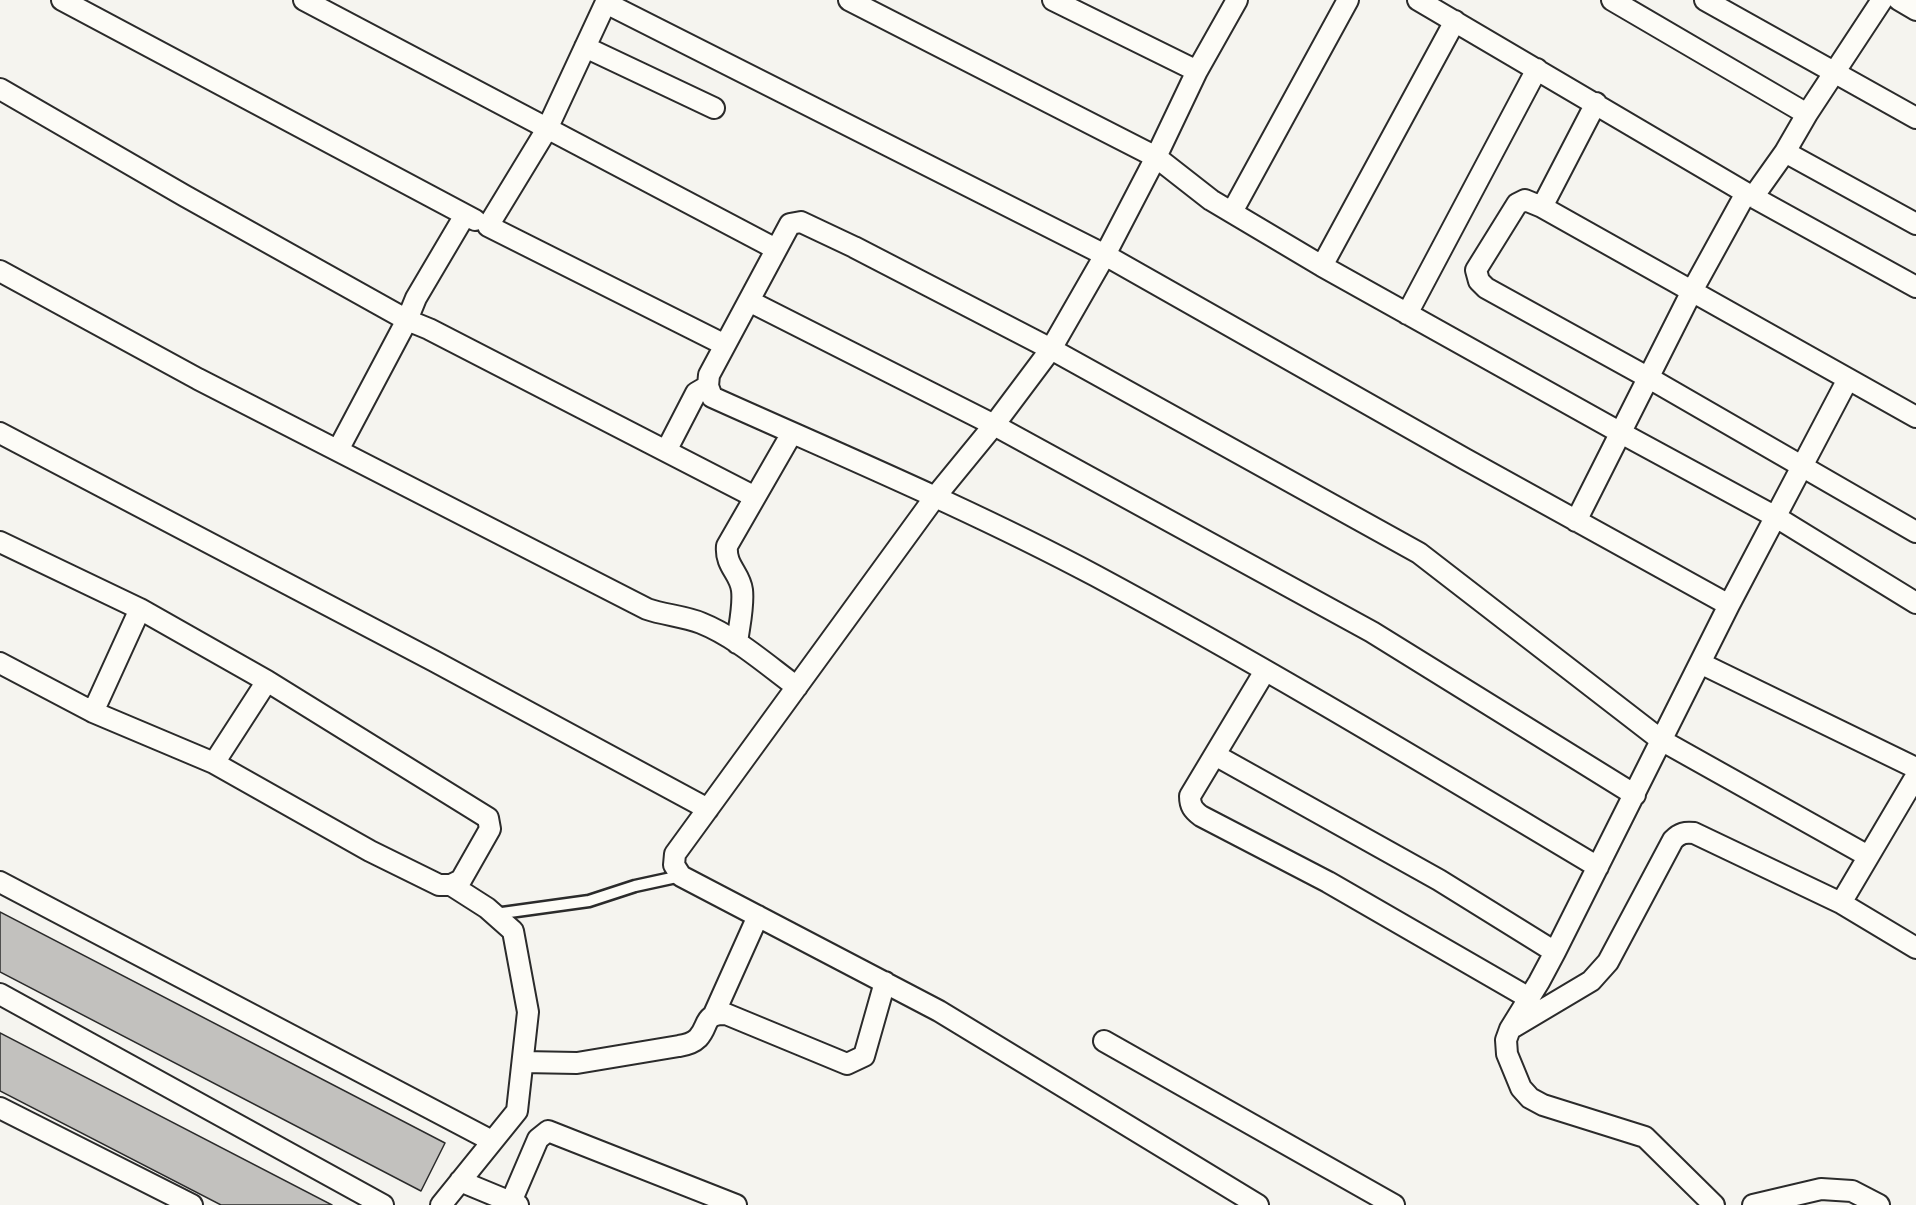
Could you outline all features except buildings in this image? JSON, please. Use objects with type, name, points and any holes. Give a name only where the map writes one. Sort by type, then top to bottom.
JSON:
[{"type":"street","points":[[62,0],[465,215],[725,345]]},
{"type":"street","points":[[304,0],[776,249]]},
{"type":"street","points":[[849,0],[1156,157],[1211,200],[1322,266],[1776,518],[1916,603]]},
{"type":"street","points":[[1053,0],[1088,8],[1197,71]]},
{"type":"street","points":[[1237,0],[1197,71],[1105,255],[1051,349],[994,425],[935,497],[675,854],[674,865],[681,876],[885,982],[999,1047],[1258,1205]]},
{"type":"street","points":[[1232,212],[1348,0]]},
{"type":"street","points":[[1418,0],[1749,195],[1916,287]]},
{"type":"street","points":[[1612,0],[1807,114]]},
{"type":"street","points":[[1705,0],[1916,118]]},
{"type":"street","points":[[1576,521],[1692,291],[1749,195],[1785,152],[1833,73],[1882,0]]},
{"type":"street","points":[[1899,0],[1916,10]]},
{"type":"street","points":[[488,226],[547,129],[606,1],[1105,255],[1729,605]]},
{"type":"street","points":[[1322,266],[1455,21]]},
{"type":"street","points":[[585,47],[714,108]]},
{"type":"street","points":[[1407,314],[1537,69]]},
{"type":"street","points":[[0,88],[406,320],[440,334],[755,497]]},
{"type":"street","points":[[1542,207],[1596,103]]},
{"type":"street","points":[[1785,152],[1916,224]]},
{"type":"street","points":[[1916,417],[1542,207],[1525,200],[1517,204],[1476,270],[1479,281],[1486,288],[1649,378],[1801,468],[1916,532]]},
{"type":"street","points":[[338,450],[416,298],[465,215]]},
{"type":"street","points":[[1598,867],[1335,710],[1095,575],[935,497],[712,397],[708,386],[709,375],[790,224],[801,222],[854,247],[1051,349],[1419,553],[1661,740],[1869,856]]},
{"type":"street","points":[[0,271],[198,379],[647,609],[699,622],[737,643],[797,687]]},
{"type":"street","points":[[749,301],[994,425],[1372,632],[1635,795]]},
{"type":"street","points":[[1714,1205],[1645,1137],[1543,1105],[1530,1098],[1521,1088],[1508,1054],[1506,1040],[1510,1029],[1555,952],[1729,605],[1848,379]]},
{"type":"street","points":[[666,451],[696,393],[708,386]]},
{"type":"street","points":[[0,433],[434,661],[708,810]]},
{"type":"street","points":[[737,643],[742,590],[729,564],[726,555],[727,546],[792,433]]},
{"type":"street","points":[[0,542],[140,609],[267,681],[488,818],[490,829],[461,880],[451,885],[439,885],[370,851],[214,764],[93,712],[0,663]]},
{"type":"street","points":[[93,712],[140,609]]},
{"type":"street","points":[[1700,663],[1916,768]]},
{"type":"street","points":[[1265,670],[1190,796],[1190,804],[1194,810],[1201,816],[1328,882],[1529,998]]},
{"type":"street","points":[[214,764],[267,681]]},
{"type":"street","points":[[1215,755],[1439,880],[1555,952]]},
{"type":"street","points":[[1841,903],[1916,777]]},
{"type":"street","points":[[1510,1029],[1592,981],[1608,962],[1673,840],[1679,834],[1694,833],[1841,903],[1916,948]]},
{"type":"street","points":[[0,882],[492,1142]]},
{"type":"street","points":[[441,1205],[517,1111],[528,1012],[513,931],[495,914],[451,885]]},
{"type":"street","points":[[523,1062],[577,1063],[691,1043],[699,1037],[706,1020],[714,1014],[759,916]]},
{"type":"street","points":[[714,1014],[726,1014],[847,1064],[864,1056],[885,982]]},
{"type":"street","points":[[0,994],[383,1205]]},
{"type":"street","points":[[1104,1041],[1394,1205]]},
{"type":"street","points":[[0,1108],[192,1205]]},
{"type":"street","points":[[460,1181],[514,1203],[538,1139],[548,1131],[736,1205]]},
{"type":"street","points":[[1753,1205],[1821,1189],[1852,1191],[1879,1205]]},
{"type":"lane","points":[[495,914],[589,901],[635,886],[681,876]]}]
